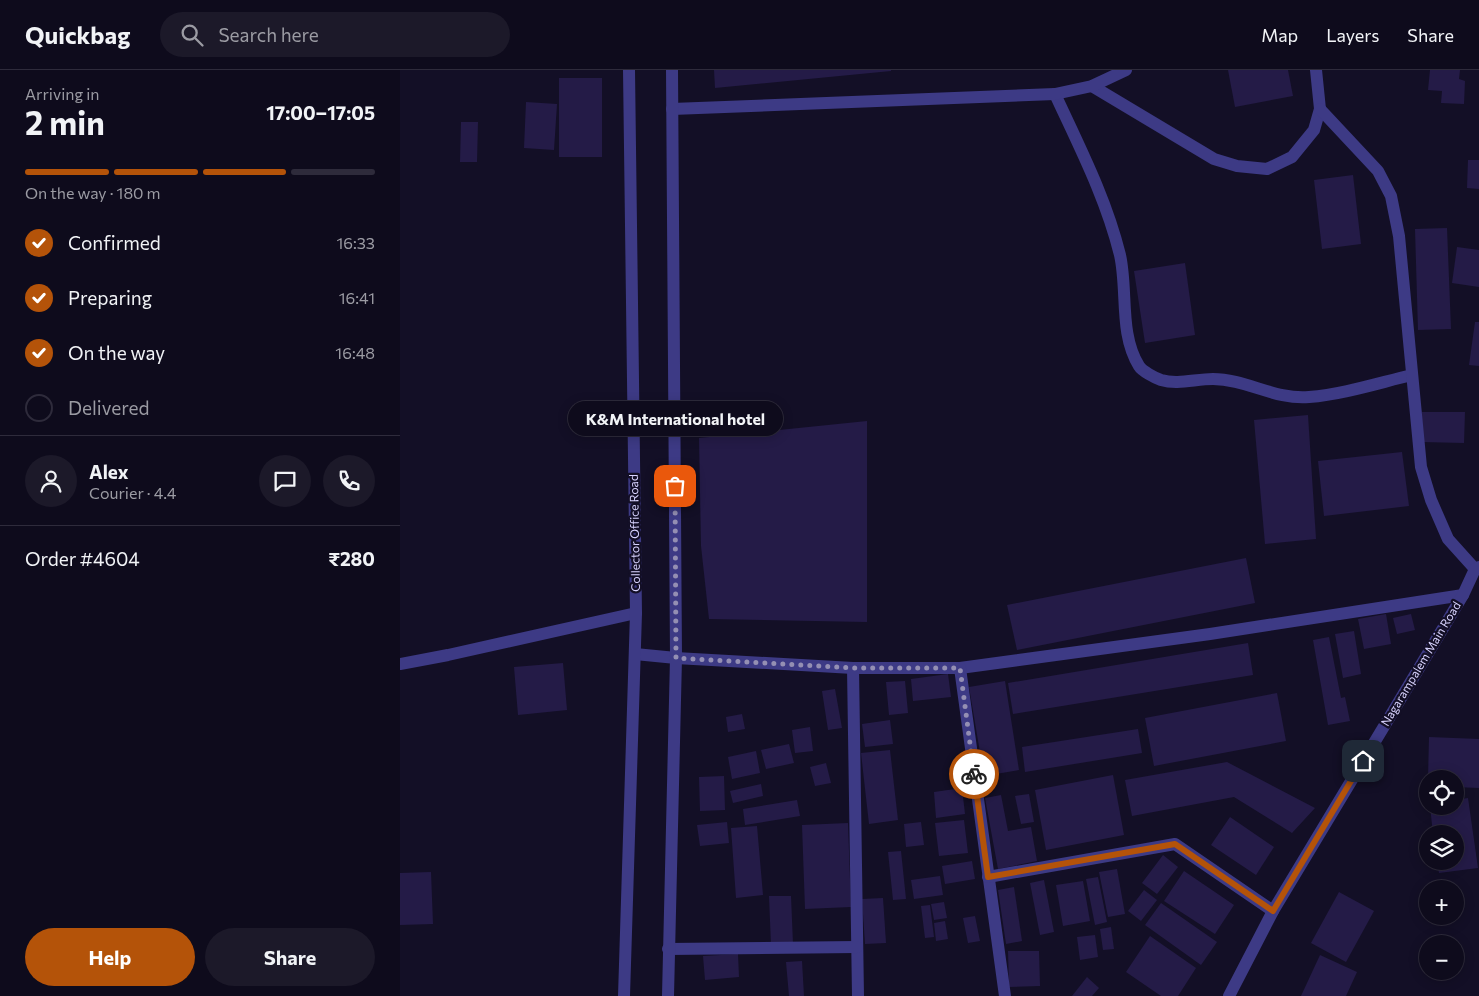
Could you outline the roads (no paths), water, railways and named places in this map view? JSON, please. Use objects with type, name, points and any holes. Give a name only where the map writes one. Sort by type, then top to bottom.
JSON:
[{"type":"street","name":"Collector Office Road","points":[[624,996],[636,613],[629,70]]},
{"type":"street","points":[[668,996],[676,658],[672,70]]},
{"type":"street","points":[[672,109],[1055,94],[1092,86],[1126,70]]},
{"type":"street","points":[[1092,86],[1214,159],[1237,166],[1267,169],[1292,157],[1314,130],[1320,109],[1316,70]]},
{"type":"street","points":[[1055,94],[1097,186],[1111,226],[1120,256],[1130,347],[1140,368],[1160,380],[1182,383],[1213,379],[1233,381],[1278,396],[1308,398],[1412,374]]},
{"type":"street","points":[[1320,109],[1378,171],[1391,196],[1400,236],[1421,467],[1431,500],[1448,539],[1477,568]]},
{"type":"street","name":"Nagarampalem Main Road","points":[[1228,996],[1273,911],[1463,595],[1477,568]]},
{"type":"street","points":[[635,654],[853,668],[960,668],[1210,634],[1463,595]]},
{"type":"street","points":[[400,664],[636,613]]},
{"type":"street","points":[[853,668],[858,996]]},
{"type":"street","points":[[960,668],[1005,996]]},
{"type":"street","points":[[988,877],[1175,844],[1273,911]]},
{"type":"street","points":[[668,949],[857,947]]},
{"type":"place","name":"K&M International hotel","points":[[675,486]]}]
